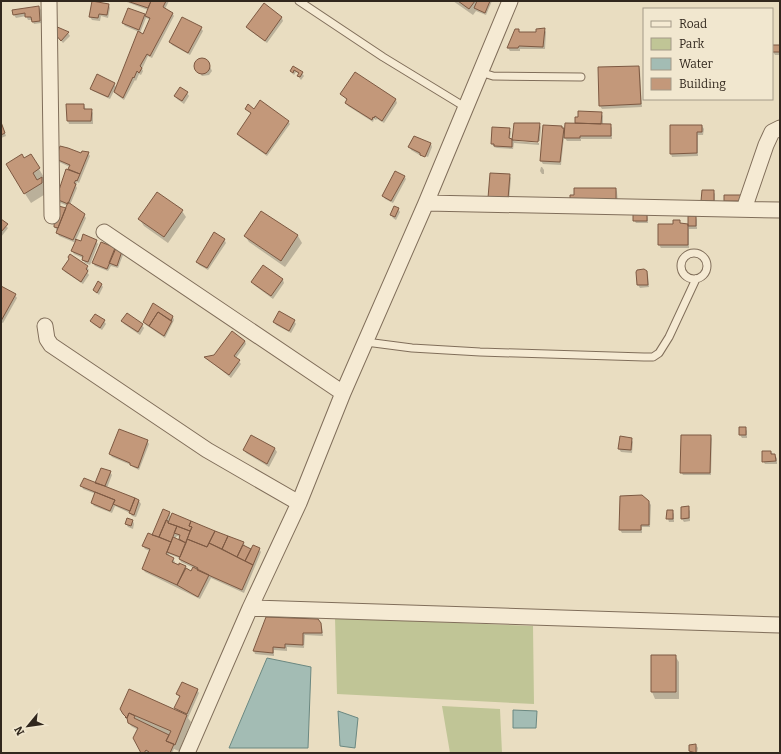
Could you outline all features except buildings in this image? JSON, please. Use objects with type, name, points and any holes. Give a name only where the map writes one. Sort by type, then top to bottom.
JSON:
[{"type":"street","points":[[49,1],[52,216]]},
{"type":"street","points":[[188,753],[250,608],[299,503],[343,393],[426,203],[510,1]]},
{"type":"street","points":[[744,209],[766,145],[772,132],[780,128]]},
{"type":"street","points":[[426,203],[780,210]]},
{"type":"street","points":[[104,232],[343,393]]},
{"type":"street","points":[[45,326],[47,339],[51,345],[207,450],[299,503]]},
{"type":"street","points":[[250,608],[780,625]]},
{"type":"lane","points":[[299,1],[383,57],[465,107]]},
{"type":"lane","points":[[480,72],[493,76],[581,77]]},
{"type":"lane","points":[[366,342],[412,348],[480,352],[644,358],[653,357],[659,353],[669,337],[696,279]]},
{"type":"green space","points":[[335,618],[533,626],[534,704],[337,694]]},
{"type":"green space","points":[[442,706],[500,709],[502,753],[450,753]]},
{"type":"water","points":[[267,658],[311,667],[308,748],[229,748]]},
{"type":"water","points":[[513,710],[537,711],[536,728],[513,728]]},
{"type":"water","points":[[338,711],[358,718],[355,748],[340,746]]}]
